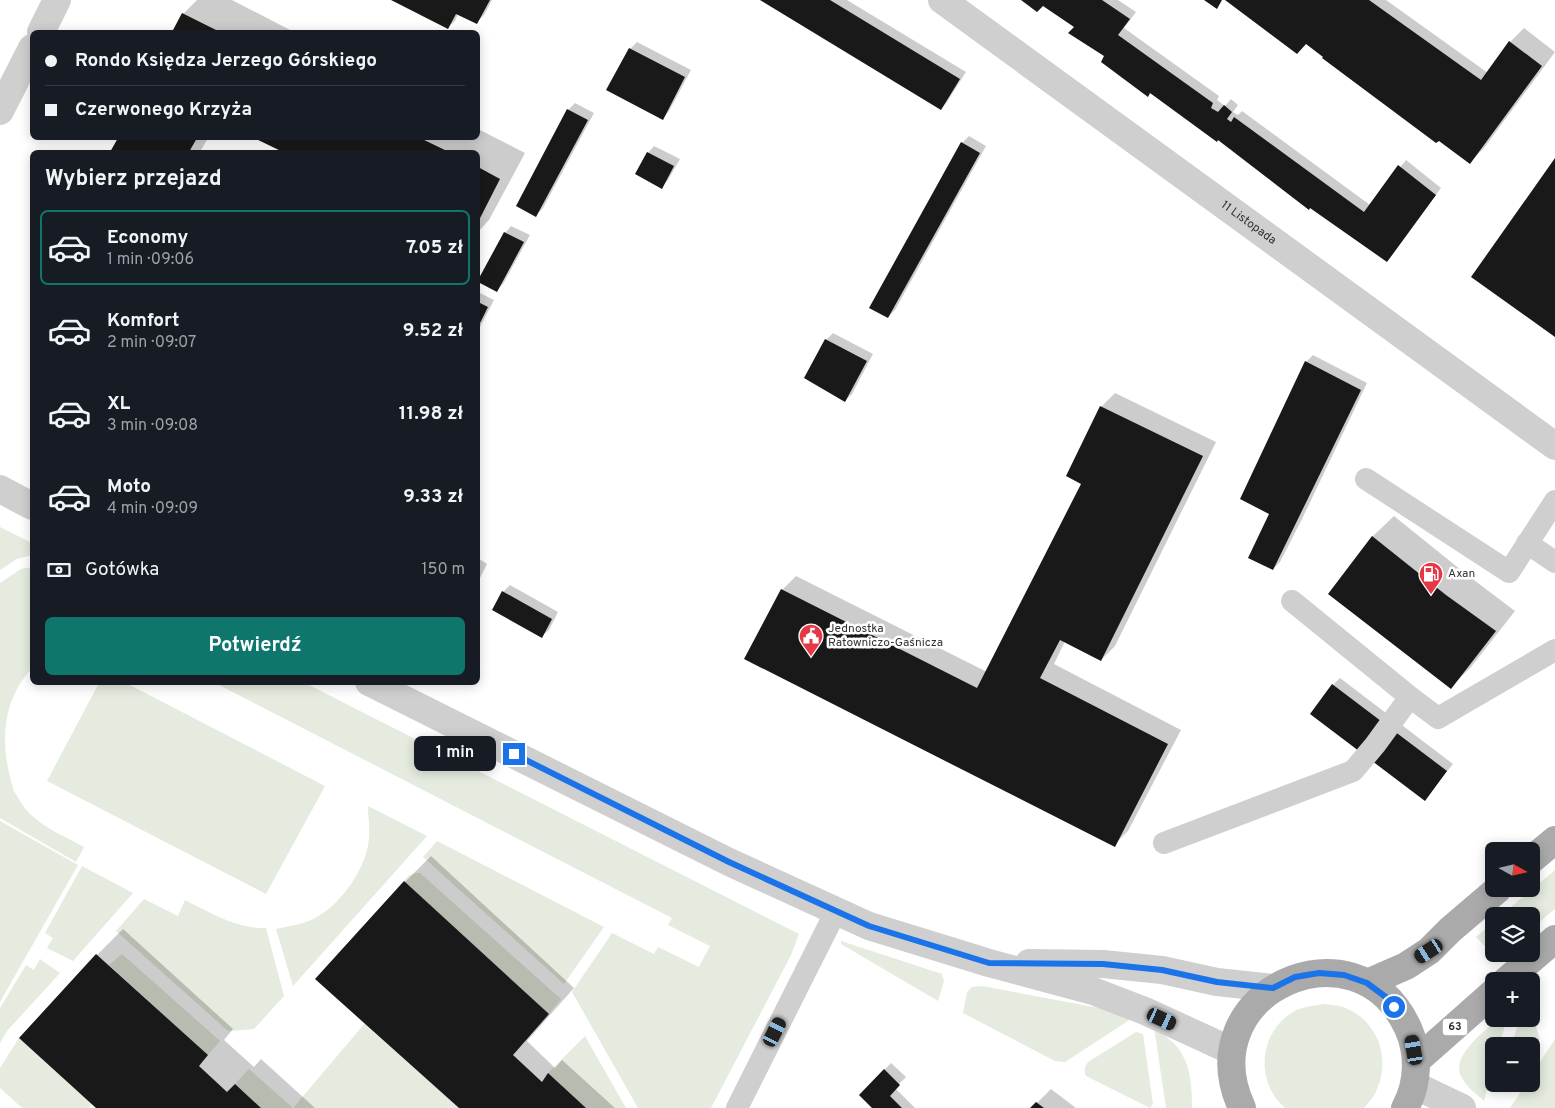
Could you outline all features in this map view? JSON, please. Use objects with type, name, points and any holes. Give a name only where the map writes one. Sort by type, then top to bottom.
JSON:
[{"type":"main road","points":[[1540,852],[1555,840]]},
{"type":"main road","points":[[1367,983],[1406,966],[1429,951],[1487,898]]},
{"type":"main road","points":[[1516,972],[1555,939]]},
{"type":"main road","points":[[1235,1104],[1231,1073],[1232,1051],[1240,1026],[1253,1005],[1273,988],[1295,977],[1319,973],[1344,975],[1367,983],[1387,998],[1402,1016],[1412,1038],[1412,1085]]},
{"type":"main road","name":"63","points":[[1412,1085],[1485,1002]]},
{"type":"street","points":[[42,30],[57,0]]},
{"type":"street","name":"11 Listopada","points":[[942,0],[1555,446]]},
{"type":"street","points":[[0,111],[30,52]]},
{"type":"street","points":[[0,489],[30,505]]},
{"type":"street","points":[[375,685],[729,862],[869,926],[989,963],[1093,991],[1145,1011],[1232,1051]]},
{"type":"street","points":[[989,963],[1103,964],[1162,970],[1217,982],[1273,988]]},
{"type":"street","points":[[1412,1085],[1462,1108]]},
{"type":"lane","points":[[1366,479],[1509,572],[1555,501]]},
{"type":"lane","points":[[1527,543],[1555,562]]},
{"type":"lane","points":[[1292,601],[1438,718],[1555,650]]},
{"type":"lane","points":[[1164,843],[1352,771],[1375,745],[1410,697]]},
{"type":"lane","points":[[737,1108],[836,911]]},
{"type":"shaded area","points":[[0,527],[30,542],[30,556],[17,559],[0,570]]},
{"type":"shaded area","points":[[30,567],[30,671],[21,682],[9,711],[5,742],[9,775],[14,791],[27,811],[48,828],[84,847],[76,862],[0,818],[0,583],[21,569]]},
{"type":"shaded area","points":[[98,685],[130,685],[325,786],[266,894],[47,781]]},
{"type":"shaded area","points":[[219,685],[309,685],[799,934],[791,955],[711,1108],[638,1108],[572,992],[612,933],[654,954],[658,947],[699,967],[710,946],[668,925],[672,918]]},
{"type":"shaded area","points":[[368,806],[427,836],[293,986],[276,929],[313,919],[336,903],[352,883],[368,848]]},
{"type":"shaded area","points":[[0,821],[78,865],[0,1002]]},
{"type":"shaded area","points":[[437,841],[604,927],[564,984],[423,857]]},
{"type":"shaded area","points":[[82,866],[133,893],[73,961],[47,948],[53,938],[45,933]]},
{"type":"shaded area","points":[[1555,870],[1555,909],[1540,922],[1540,907],[1511,907],[1522,898],[1540,898],[1540,883]]},
{"type":"shaded area","points":[[420,873],[561,999],[549,1014],[404,881],[408,876]]},
{"type":"shaded area","points":[[144,899],[178,916],[185,900],[234,923],[255,928],[266,928],[284,996],[254,1029],[228,1031],[116,931]]},
{"type":"shaded area","points":[[1485,930],[1485,946],[1476,937]]},
{"type":"shaded area","points":[[841,941],[942,974],[944,981],[938,1001],[841,944]]},
{"type":"shaded area","points":[[122,954],[220,1041],[208,1055],[109,965]]},
{"type":"shaded area","points":[[40,959],[60,973],[7,1031],[0,1043],[0,1008],[26,965],[34,970]]},
{"type":"shaded area","points":[[982,986],[1131,1014],[1131,1019],[1065,1062],[1055,1061],[963,1013],[967,992],[972,987]]},
{"type":"shaded area","points":[[1324,1004],[1341,1006],[1355,1013],[1365,1020],[1378,1040],[1382,1064],[1381,1077],[1375,1094],[1364,1108],[1285,1108],[1269,1087],[1265,1062],[1266,1049],[1277,1026],[1287,1016],[1296,1011],[1305,1007]]},
{"type":"shaded area","points":[[365,1023],[459,1108],[293,1108]]},
{"type":"shaded area","points":[[1154,1027],[1170,1039],[1185,1060],[1190,1080],[1192,1108],[1166,1108]]},
{"type":"shaded area","points":[[1489,1027],[1505,1027],[1502,1037],[1485,1037],[1486,1092],[1484,1101],[1469,1087],[1459,1070],[1464,1054]]},
{"type":"shaded area","points":[[1517,1027],[1536,1027],[1539,1037],[1514,1037]]},
{"type":"shaded area","points":[[1136,1032],[1143,1034],[1153,1104],[1150,1108],[1086,1076],[1085,1072],[1088,1062]]},
{"type":"shaded area","points":[[585,1036],[626,1108],[586,1108],[548,1073]]},
{"type":"shaded area","points":[[19,1038],[92,1104],[89,1108],[22,1108],[0,1088],[0,1068]]},
{"type":"shaded area","points":[[1555,1039],[1555,1108],[1510,1108],[1521,1092],[1540,1092],[1540,1062]]},
{"type":"shaded area","points":[[249,1069],[293,1108],[261,1108],[235,1084]]},
{"type":"building","points":[[391,0],[490,0],[477,24],[456,14],[448,29]]},
{"type":"building","points":[[760,0],[830,0],[960,79],[941,110]]},
{"type":"building","points":[[1021,0],[1102,0],[1130,19],[1118,35],[1213,103],[1211,108],[1218,112],[1224,105],[1232,112],[1227,119],[1231,122],[1234,117],[1364,212],[1398,165],[1436,195],[1387,262],[1310,208],[1309,210],[1218,140],[1217,142],[1150,93],[1148,97],[1101,62],[1104,56],[1068,33],[1074,27],[1043,6],[1037,12]]},
{"type":"building","points":[[1204,0],[1222,0],[1217,9]]},
{"type":"building","points":[[1225,0],[1369,0],[1481,80],[1509,41],[1542,66],[1470,164],[1439,141],[1436,143],[1306,44],[1297,54]]},
{"type":"building","points":[[182,13],[216,30],[173,30]]},
{"type":"building","points":[[629,48],[685,77],[663,120],[606,90]]},
{"type":"building","points":[[567,109],[588,120],[536,217],[516,206]]},
{"type":"building","points":[[117,140],[196,140],[190,150],[111,150]]},
{"type":"building","points":[[258,140],[424,140],[445,150],[279,150]]},
{"type":"building","points":[[961,142],[980,153],[888,318],[869,308]]},
{"type":"building","points":[[647,152],[674,166],[662,189],[635,174]]},
{"type":"building","points":[[1555,158],[1555,337],[1471,277]]},
{"type":"building","points":[[480,168],[500,179],[480,218]]},
{"type":"building","points":[[504,232],[524,242],[497,292],[480,283],[480,276]]},
{"type":"building","points":[[480,303],[488,307],[480,323]]},
{"type":"building","points":[[825,339],[867,361],[845,402],[804,378]]},
{"type":"building","points":[[1305,361],[1361,390],[1273,570],[1248,558],[1269,514],[1240,499]]},
{"type":"building","points":[[1100,406],[1203,456],[1101,661],[1060,640],[1040,678],[1168,744],[1115,847],[744,659],[781,589],[977,688],[1081,484],[1066,476]]},
{"type":"building","points":[[1372,536],[1446,595],[1496,631],[1451,689],[1328,594]]},
{"type":"building","points":[[502,591],[552,619],[542,638],[492,610]]},
{"type":"building","points":[[1332,684],[1447,771],[1425,801],[1310,714]]},
{"type":"building","points":[[404,881],[549,1014],[513,1055],[542,1082],[548,1073],[586,1108],[459,1108],[315,979]]},
{"type":"building","points":[[96,954],[208,1055],[199,1066],[227,1092],[235,1084],[261,1108],[96,1108],[19,1038]]},
{"type":"building","points":[[884,1069],[900,1085],[890,1096],[902,1108],[872,1108],[859,1095]]},
{"type":"building","points":[[1036,1102],[1044,1108],[1030,1108]]},
{"type":"place","name":"Axan","points":[[1431,595]]},
{"type":"place","name":"Jednostka Ratowniczo-Gaśnicza","points":[[811,657]]},
{"type":"route","points":[[514,754],[729,862],[869,926],[989,963],[1103,964],[1162,970],[1217,982],[1273,988],[1295,977],[1319,973],[1344,975],[1367,983],[1387,998],[1394,1007]]}]
